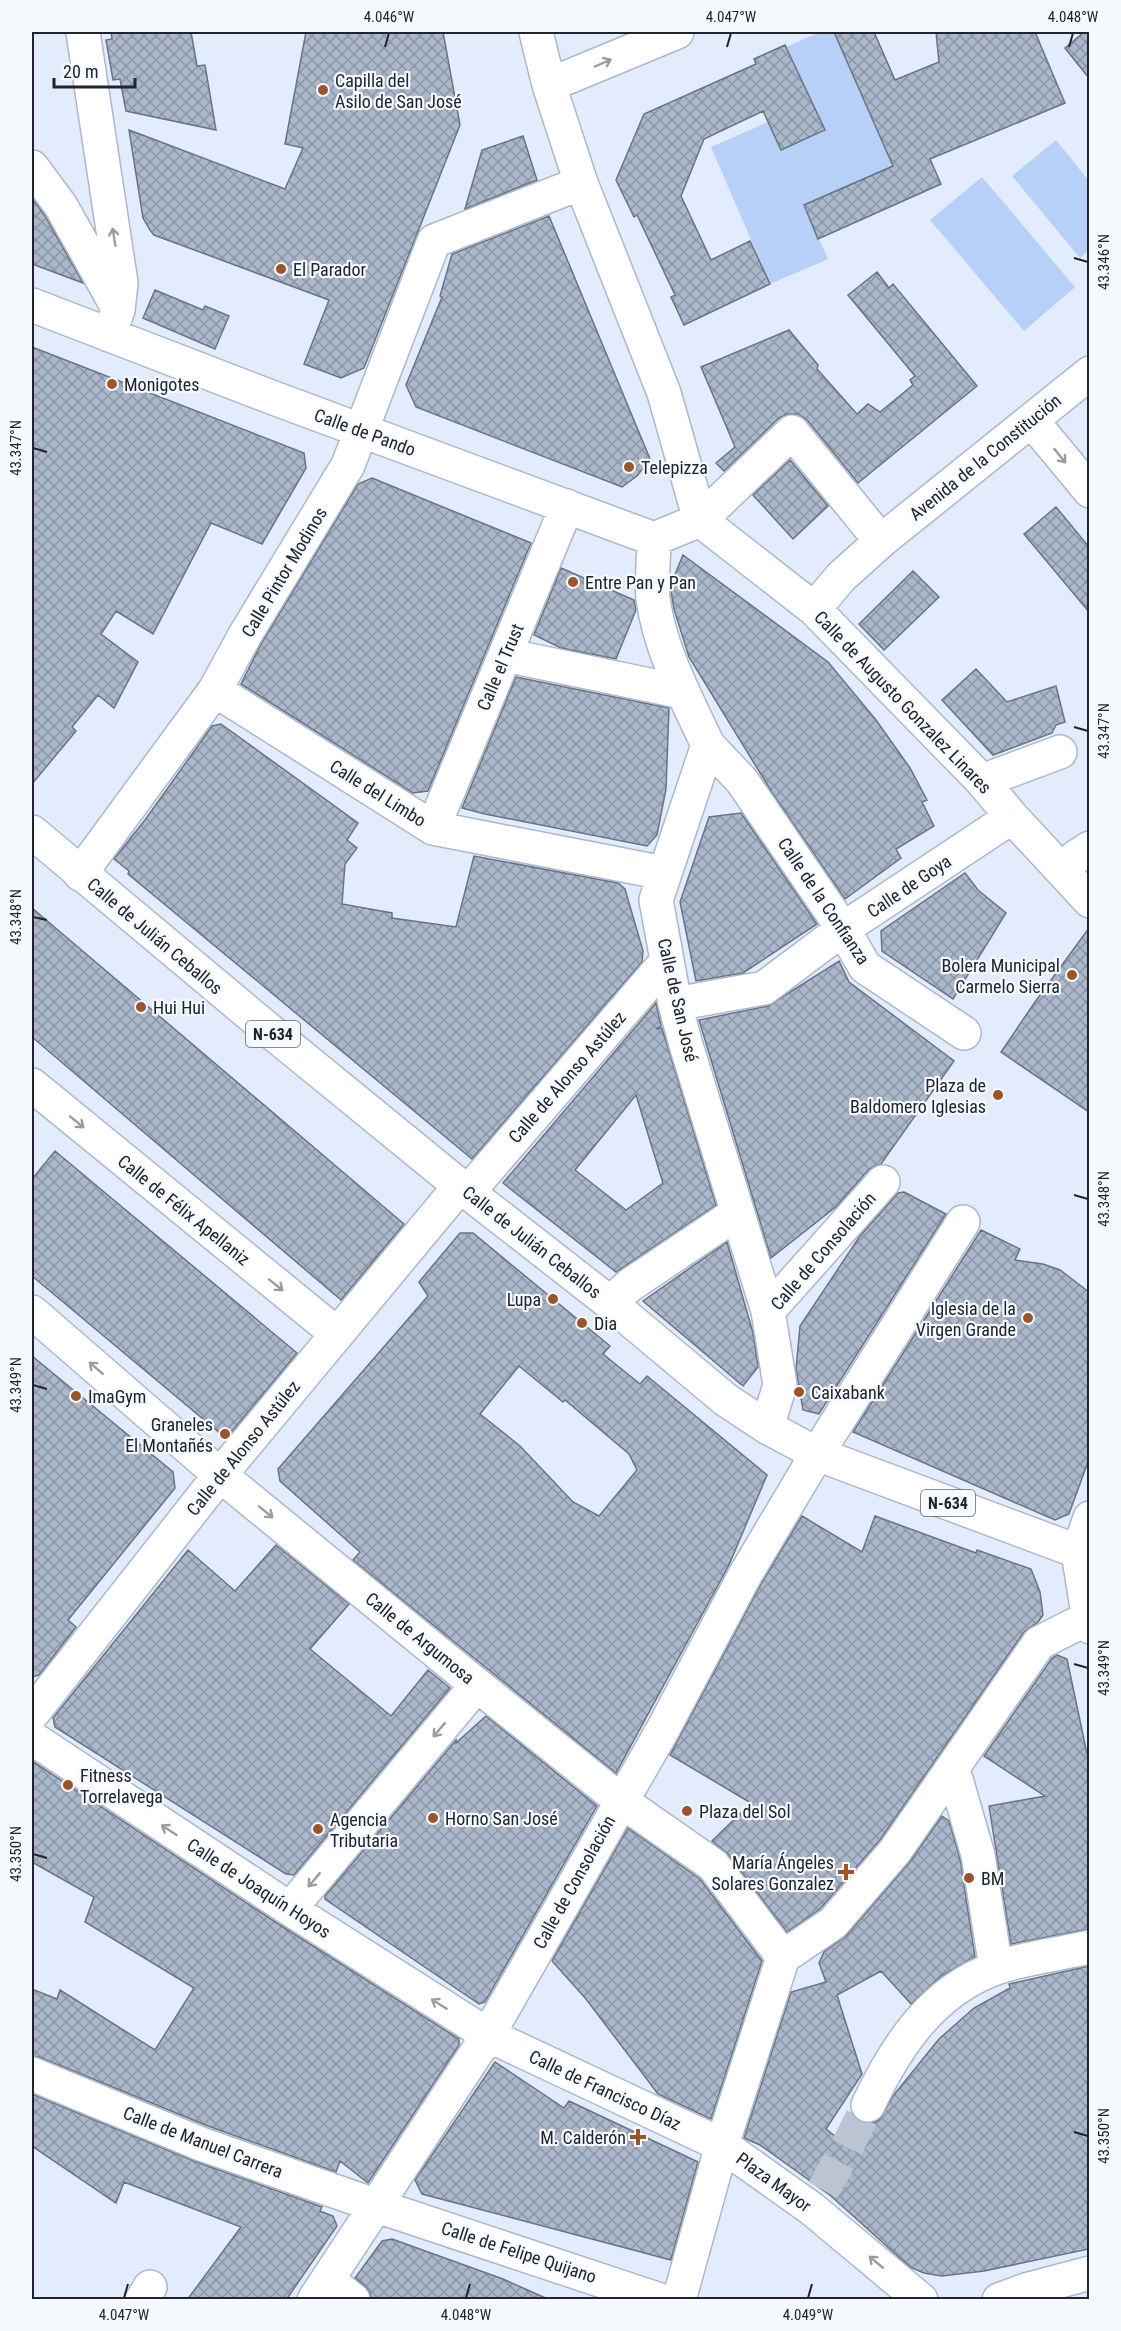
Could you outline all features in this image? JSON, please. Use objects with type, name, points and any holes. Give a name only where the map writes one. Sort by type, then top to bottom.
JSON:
[{"type":"main road","points":[[82,32],[121,283],[113,322]]},
{"type":"main road","points":[[536,32],[549,86],[581,183],[664,393],[700,520]]},
{"type":"main road","points":[[549,86],[676,32]]},
{"type":"main road","points":[[32,167],[61,206],[113,322]]},
{"type":"main road","name":"Calle Pintor Modinos","points":[[80,874],[215,690],[245,635],[348,465],[434,241],[581,183]]},
{"type":"main road","name":"Calle de Pando","points":[[32,305],[113,322],[362,430],[654,539]]},
{"type":"main road","name":"Avenida de la Constitución","points":[[814,609],[841,578],[881,541],[1089,373]]},
{"type":"main road","points":[[1032,421],[1089,491]]},
{"type":"main road","points":[[708,745],[683,692],[659,627],[653,597],[654,539],[700,520],[792,432],[881,541]]},
{"type":"main road","name":"Calle el Trust","points":[[433,828],[567,506]]},
{"type":"main road","name":"Calle de Augusto Gonzalez Linares","points":[[700,520],[814,609],[982,781],[1089,900]]},
{"type":"main road","points":[[505,656],[683,692]]},
{"type":"main road","name":"Calle del Limbo","points":[[215,690],[433,828],[664,873]]},
{"type":"main road","name":"Calle de San José","points":[[708,745],[656,900],[675,1004],[768,1311]]},
{"type":"main road","name":"Calle de la Confianza","points":[[708,745],[742,781],[843,929],[865,967],[964,1033]]},
{"type":"main road","points":[[982,781],[1060,752]]},
{"type":"main road","name":"Calle de Goya","points":[[675,1004],[764,988],[843,929],[1012,817]]},
{"type":"main road","name":"Calle de Julián Ceballos","points":[[32,832],[464,1189],[610,1303],[726,1400],[766,1427],[817,1454],[1084,1554]]},
{"type":"main road","points":[[1062,871],[1089,848]]},
{"type":"main road","name":"Calle de Alonso Astúlez","points":[[32,1714],[220,1475],[337,1334],[667,961]]},
{"type":"main road","name":"Calle de Félix Apellaniz","points":[[32,1084],[337,1334]]},
{"type":"main road","name":"Calle de Consolación","points":[[766,1427],[780,1385],[768,1311],[883,1182]]},
{"type":"main road","points":[[610,1303],[630,1286],[737,1213]]},
{"type":"main road","name":"Calle de Consolación","points":[[332,2293],[376,2206],[488,2035],[620,1800],[662,1731],[746,1575],[817,1454],[963,1222]]},
{"type":"main road","name":"Calle de Argumosa","points":[[35,1322],[620,1800]]},
{"type":"main road","points":[[722,2145],[783,1957],[833,1923],[895,1851],[1039,1643],[1089,1622],[1084,1554],[1089,1518]]},
{"type":"main road","points":[[290,1909],[477,1685]]},
{"type":"main road","name":"Calle de Joaquín Hoyos","points":[[32,1738],[290,1909],[488,2035]]},
{"type":"main road","points":[[953,1769],[978,1855],[996,1968]]},
{"type":"main road","points":[[620,1800],[713,1865],[783,1957]]},
{"type":"main road","points":[[868,2105],[884,2073],[924,2014],[957,1986],[996,1968],[1089,1947]]},
{"type":"main road","name":"Calle de Francisco Díaz","points":[[488,2035],[722,2145]]},
{"type":"main road","name":"Calle de Manuel Carrera","points":[[32,2074],[201,2144],[376,2206]]},
{"type":"main road","name":"Plaza Mayor","points":[[680,2300],[722,2145],[817,2200],[921,2300]]},
{"type":"main road","name":"Calle de Felipe Quijano","points":[[376,2206],[647,2297]]},
{"type":"main road","points":[[999,2300],[1026,2290],[1089,2273]]},
{"type":"shaded area","points":[[820,32],[834,32],[893,166],[804,205],[828,259],[770,284],[711,147],[768,122],[782,150],[825,130],[786,47]]},
{"type":"shaded area","points":[[1056,140],[1089,181],[1089,250],[1080,258],[1012,176]]},
{"type":"shaded area","points":[[982,177],[1075,287],[1024,331],[930,220]]},
{"type":"building","points":[[111,32],[191,32],[197,66],[205,65],[216,130],[126,111],[120,79],[113,80],[106,40],[112,39]]},
{"type":"building","points":[[306,32],[443,32],[460,125],[364,368],[341,378],[304,364],[329,300],[154,235],[143,218],[129,130],[285,189],[303,148],[285,144]]},
{"type":"building","points":[[834,32],[874,32],[895,80],[939,62],[936,32],[1035,32],[1065,103],[930,159],[941,184],[818,239],[804,205],[893,166]]},
{"type":"building","points":[[1084,32],[1089,32],[1089,78],[1065,48]]},
{"type":"building","points":[[785,45],[825,130],[781,150],[763,111],[704,139],[681,196],[711,260],[750,241],[770,284],[684,325],[671,297],[675,295],[637,215],[634,217],[616,180],[644,114],[756,64],[754,59]]},
{"type":"building","points":[[523,136],[537,180],[465,209],[482,150]]},
{"type":"building","points":[[32,198],[45,216],[83,283],[32,264]]},
{"type":"building","points":[[549,216],[650,459],[637,476],[622,487],[416,407],[406,385],[442,297],[440,296],[452,254]]},
{"type":"building","points":[[877,272],[889,288],[893,284],[977,386],[858,483],[807,420],[798,414],[787,414],[779,418],[724,471],[716,463],[735,447],[701,367],[789,330],[818,365],[817,369],[857,414],[868,404],[880,412],[913,385],[910,380],[915,376],[848,295]]},
{"type":"building","points":[[155,290],[203,310],[205,306],[229,316],[215,349],[143,318]]},
{"type":"building","points":[[32,347],[304,453],[306,468],[262,544],[211,523],[153,634],[116,611],[101,634],[138,662],[114,708],[98,695],[72,727],[76,731],[32,784]]},
{"type":"building","points":[[790,460],[828,506],[793,539],[753,495]]},
{"type":"building","points":[[372,478],[531,543],[428,791],[413,793],[241,684],[261,644],[358,484]]},
{"type":"building","points":[[1056,507],[1089,547],[1089,612],[1024,534]]},
{"type":"building","points":[[683,555],[828,662],[876,720],[910,768],[927,800],[922,802],[934,826],[896,849],[901,858],[845,899],[773,794],[689,657],[674,609],[671,591],[671,584]]},
{"type":"building","points":[[561,568],[634,600],[636,610],[616,659],[561,648],[534,635]]},
{"type":"building","points":[[913,571],[939,597],[884,650],[859,624]]},
{"type":"building","points":[[976,669],[1007,702],[1056,686],[1065,722],[1056,725],[1052,733],[993,755],[942,700]]},
{"type":"building","points":[[516,677],[669,708],[666,789],[657,835],[647,846],[462,808]]},
{"type":"building","points":[[221,724],[358,823],[347,840],[357,848],[345,864],[342,904],[392,913],[392,918],[456,927],[474,856],[618,883],[625,889],[643,951],[642,962],[472,1159],[128,874],[129,871],[114,859],[145,820],[212,726]]},
{"type":"building","points":[[741,813],[817,924],[743,973],[696,981],[680,902],[709,817]]},
{"type":"building","points":[[965,873],[978,890],[1006,913],[953,999],[882,951],[881,931]]},
{"type":"building","points":[[32,908],[404,1224],[341,1300],[32,1037]]},
{"type":"building","points":[[1089,928],[1089,1112],[1001,1052]]},
{"type":"building","points":[[839,961],[849,982],[954,1061],[881,1164],[869,1169],[837,1206],[771,1258],[699,1020],[768,1006]]},
{"type":"building","points":[[656,1003],[661,1026],[656,1029],[662,1028],[716,1205],[616,1272],[503,1183]],"holes":[[[636,1095],[663,1183],[626,1210],[575,1170]]]},
{"type":"building","points":[[55,1151],[297,1353],[229,1435],[221,1434],[32,1276],[32,1179]]},
{"type":"building","points":[[904,1192],[946,1214],[819,1414],[803,1410],[796,1369],[800,1326],[860,1236],[898,1193]]},
{"type":"building","points":[[981,1230],[1020,1249],[1015,1260],[1043,1264],[1060,1270],[1089,1292],[1089,1459],[1069,1514],[1055,1520],[853,1432]]},
{"type":"building","points":[[460,1233],[473,1233],[610,1346],[603,1354],[640,1384],[647,1376],[767,1475],[729,1565],[616,1773],[353,1560],[360,1552],[280,1481],[278,1469],[428,1296],[419,1282]],"holes":[[[519,1366],[563,1402],[565,1400],[629,1454],[637,1470],[599,1516],[573,1502],[520,1446],[480,1414]]]},
{"type":"building","points":[[727,1242],[753,1333],[758,1367],[743,1386],[643,1301]]},
{"type":"building","points":[[32,1356],[173,1472],[175,1488],[68,1620],[76,1627],[39,1675],[32,1677]]},
{"type":"building","points":[[802,1516],[862,1552],[875,1516],[976,1553],[977,1550],[1031,1569],[1040,1592],[1043,1615],[1038,1622],[1024,1632],[880,1840],[820,1909],[787,1932],[728,1854],[712,1841],[751,1803],[670,1755],[761,1584]]},
{"type":"building","points":[[276,1545],[349,1604],[310,1649],[391,1716],[428,1670],[450,1688],[294,1875],[286,1874],[55,1727],[53,1718],[188,1550],[235,1591]]},
{"type":"building","points":[[1057,1655],[1067,1659],[1089,1763],[1089,1929],[1011,1944],[989,1806],[1045,1796],[984,1756],[1052,1658]]},
{"type":"building","points":[[486,1716],[597,1806],[485,2002],[479,2004],[325,1899],[325,1896],[456,1740],[456,1743]]},
{"type":"building","points":[[32,1761],[280,1925],[459,2039],[459,2045],[368,2183],[340,2161],[336,2172],[208,2126],[32,2056],[32,1989],[57,1999],[60,1990],[155,2050],[194,1988],[85,1922],[94,1897],[32,1862]]},
{"type":"building","points":[[942,1816],[949,1821],[960,1859],[975,1957],[941,1976],[911,2004],[881,1971],[837,1995],[862,2074],[826,2129],[845,2144],[864,2123],[870,2124],[879,2120],[893,2096],[939,2039],[974,2008],[1010,1988],[1009,1984],[1089,1966],[1089,2249],[984,2271],[942,2276],[924,2273],[910,2267],[831,2196],[760,2145],[744,2138],[791,1992],[826,1982],[819,1963],[824,1952],[847,1935],[909,1863]]},
{"type":"building","points":[[628,1828],[700,1879],[762,1961],[711,2119],[658,2094],[586,1999],[552,1961]]},
{"type":"building","points":[[495,2062],[564,2108],[569,2101],[698,2162],[671,2260],[422,2194],[415,2180]]},
{"type":"building","points":[[32,2094],[194,2161],[322,2207],[320,2211],[333,2216],[337,2226],[286,2300],[187,2300],[241,2227],[124,2182],[116,2203],[32,2146]]},
{"type":"building","points":[[392,2239],[503,2279],[550,2300],[371,2300],[370,2293],[365,2286],[355,2278],[382,2241]]},
{"type":"tunnel","points":[[823,2190],[868,2105]]},
{"type":"place","name":"Capilla del Asilo de San José","points":[[323,90]]},
{"type":"place","name":"El Parador","points":[[281,269]]},
{"type":"place","name":"Monigotes","points":[[112,384]]},
{"type":"place","name":"Telepizza","points":[[629,467]]},
{"type":"place","name":"Entre Pan y Pan","points":[[573,582]]},
{"type":"place","name":"Bolera Municipal Carmelo Sierra","points":[[1072,975]]},
{"type":"place","name":"Hui Hui","points":[[141,1007]]},
{"type":"place","name":"Plaza de Baldomero Iglesias","points":[[998,1095]]},
{"type":"place","name":"Lupa","points":[[553,1299]]},
{"type":"place","name":"Iglesia de la Virgen Grande","points":[[1028,1318]]},
{"type":"place","name":"Dia","points":[[582,1323]]},
{"type":"place","name":"Caixabank","points":[[799,1392]]},
{"type":"place","name":"ImaGym","points":[[76,1396]]},
{"type":"place","name":"Graneles El Montañés","points":[[225,1434]]},
{"type":"place","name":"Fitness Torrelavega","points":[[68,1785]]},
{"type":"place","name":"Plaza del Sol","points":[[687,1811]]},
{"type":"place","name":"Horno San José","points":[[433,1818]]},
{"type":"place","name":"Agencia Tributaria","points":[[318,1829]]},
{"type":"place","name":"María Ángeles Solares Gonzalez","points":[[846,1872]]},
{"type":"place","name":"BM","points":[[969,1878]]},
{"type":"place","name":"M. Calderón","points":[[638,2137]]}]
